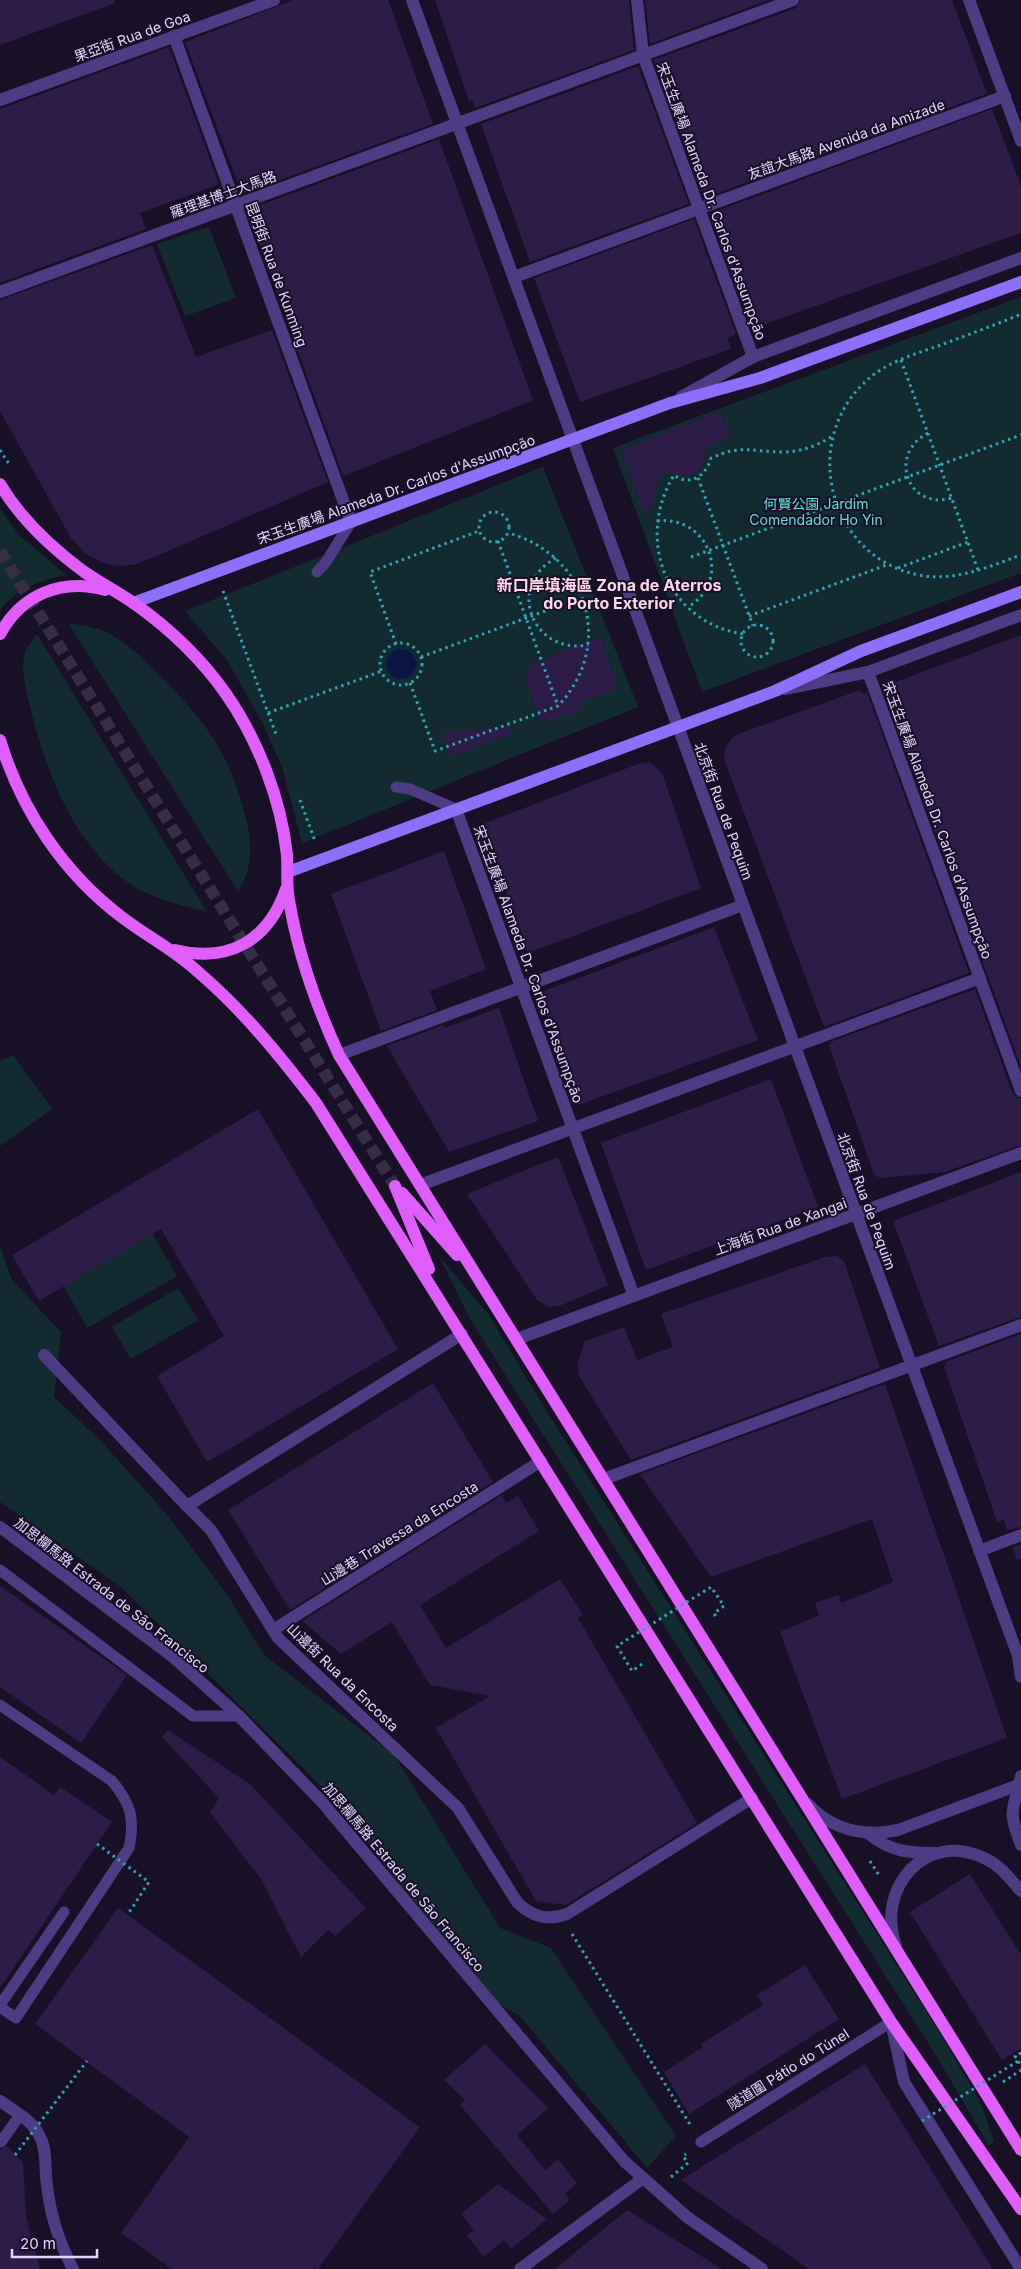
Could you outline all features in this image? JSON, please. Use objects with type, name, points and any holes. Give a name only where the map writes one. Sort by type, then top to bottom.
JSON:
[{"type":"main road","name":"宋玉生廣場 Alameda Dr. Carlos d'Assumpção","points":[[133,603],[670,404],[760,378],[1021,282]]},
{"type":"main road","points":[[0,484],[40,534],[61,554],[133,603],[190,650],[209,671],[241,719],[266,770],[274,797],[287,855],[287,887],[302,961],[313,996],[339,1055],[1020,2146]]},
{"type":"main road","points":[[0,634],[14,612],[36,595],[49,590],[77,585],[91,586],[119,594]]},
{"type":"main road","name":"宋玉生廣場 Alameda Dr. Carlos d'Assumpção","points":[[288,872],[776,691],[861,651],[1021,592]]},
{"type":"main road","points":[[0,740],[15,782],[28,808],[60,856],[79,879],[112,909],[146,934],[171,949],[240,1011],[280,1056],[316,1103],[542,1461],[891,2022],[1021,2209]]},
{"type":"main road","points":[[171,949],[206,954],[226,952],[239,947],[251,940],[271,920],[287,887]]},
{"type":"main road","points":[[442,1302],[395,1186],[479,1279]]},
{"type":"street","name":"果亞街 Rua de Goa","points":[[0,100],[274,0]]},
{"type":"street","name":"北京街 Rua de Pequim","points":[[412,0],[1019,1660],[1021,1677]]},
{"type":"street","name":"宋玉生廣場 Alameda Dr. Carlos d'Assumpção","points":[[638,0],[643,55],[753,357]]},
{"type":"street","points":[[643,55],[794,0]]},
{"type":"street","points":[[969,0],[1021,141]]},
{"type":"street","name":"昆明街 Rua de Kunming","points":[[174,36],[351,522]]},
{"type":"street","name":"羅理基博士大馬路","points":[[0,292],[643,55]]},
{"type":"street","name":"友誼大馬路 Avenida da Amizade","points":[[514,278],[1005,96]]},
{"type":"street","name":"宋玉生廣場 Alameda Dr. Carlos d'Assumpção","points":[[670,404],[753,357],[1021,258]]},
{"type":"street","name":"宋玉生廣場 Alameda Dr. Carlos d'Assumpção","points":[[776,691],[868,672],[1021,615]]},
{"type":"street","name":"宋玉生廣場 Alameda Dr. Carlos d'Assumpção","points":[[868,672],[980,978]]},
{"type":"street","name":"宋玉生廣場 Alameda Dr. Carlos d'Assumpção","points":[[456,809],[573,1128]]},
{"type":"street","points":[[339,1055],[743,905]]},
{"type":"street","points":[[420,1185],[980,978],[1021,1091]]},
{"type":"street","points":[[573,1128],[634,1296]]},
{"type":"street","name":"上海街 Rua de Xangai","points":[[516,1339],[1021,1153]]},
{"type":"street","points":[[604,1480],[1021,1325]]},
{"type":"street","points":[[187,1506],[462,1334]]},
{"type":"street","name":"山邊街 Rua da Encosta","points":[[44,1355],[210,1530],[278,1638],[458,1808],[517,1902],[527,1912],[540,1917],[561,1916]]},
{"type":"street","name":"山邊巷 Travessa da Encosta","points":[[273,1630],[542,1461]]},
{"type":"street","name":"加思欄馬路 Estrada de São Francisco","points":[[0,1527],[173,1657],[239,1716],[321,1801],[624,2161],[687,2218],[762,2269]]},
{"type":"street","points":[[979,1551],[1021,1536]]},
{"type":"street","points":[[802,1796],[822,1817],[851,1831],[869,1834],[898,1830],[1020,1782]]},
{"type":"street","points":[[1020,1782],[1011,1812],[1021,1846]]},
{"type":"street","points":[[561,1916],[752,1798]]},
{"type":"street","points":[[869,1834],[882,1844],[897,1850],[941,1853],[969,1852],[986,1858],[1004,1872],[1021,1891]]},
{"type":"street","points":[[898,1951],[890,1926],[893,1898],[907,1873],[920,1862],[941,1853]]},
{"type":"street","points":[[891,2022],[904,2082],[1021,2269]]},
{"type":"street","points":[[0,2101],[27,2119],[38,2134],[45,2152],[46,2184],[52,2218],[63,2250],[73,2269]]},
{"type":"street","points":[[520,2269],[642,2179]]},
{"type":"lane","points":[[317,572],[326,562],[351,522]]},
{"type":"lane","points":[[396,787],[410,789],[456,809]]},
{"type":"lane","points":[[0,1570],[193,1716],[239,1716]]},
{"type":"lane","points":[[0,1705],[112,1780],[126,1798],[132,1813],[133,1832],[129,1848],[16,2018],[0,2006],[64,1912]]},
{"type":"lane","name":"隧道圍 Pátio do Túnel","points":[[701,2142],[891,2022]]},
{"type":"lane","points":[[1,2142],[20,2115]]},
{"type":"path","points":[[1019,315],[901,359],[879,370],[858,389],[842,411],[832,437],[828,464],[835,504],[846,525],[870,552],[889,564],[919,575],[937,577],[978,570],[1021,555]]},
{"type":"path","points":[[901,359],[978,570]]},
{"type":"path","points":[[928,433],[918,438],[908,452],[905,463],[908,477],[915,489],[924,496],[941,500],[952,498]]},
{"type":"path","points":[[691,557],[1021,435]]},
{"type":"path","points":[[743,634],[715,626],[688,608],[671,587],[661,564],[656,539],[657,521],[662,498],[674,475],[688,480],[698,478],[708,467],[711,458],[723,453],[743,448],[784,452],[798,450],[818,445],[832,437]]},
{"type":"path","points":[[0,450],[12,470]]},
{"type":"path","points":[[698,478],[753,626]]},
{"type":"path","points":[[494,511],[502,513],[510,525],[508,533],[498,541],[488,541],[479,531],[479,522],[483,515],[494,511]]},
{"type":"path","points":[[657,521],[674,521],[689,527],[701,537],[709,550],[712,566],[708,584],[700,598],[688,608]]},
{"type":"path","points":[[396,644],[370,572],[479,531]]},
{"type":"path","points":[[410,683],[435,751],[558,706],[580,675],[588,645],[587,618],[581,593],[568,571],[556,558],[537,544],[508,533]]},
{"type":"path","points":[[498,541],[558,706]]},
{"type":"path","points":[[898,568],[968,542]]},
{"type":"path","points":[[556,558],[540,570],[532,584],[529,600],[532,616],[539,630],[556,642],[574,647],[588,645]]},
{"type":"path","points":[[749,616],[889,564]]},
{"type":"path","points":[[216,571],[235,623]]},
{"type":"path","points":[[421,657],[556,607]]},
{"type":"path","points":[[753,626],[764,627],[771,634],[772,645],[766,654],[754,656],[742,646],[743,634],[753,626]]},
{"type":"path","points":[[396,644],[410,645],[416,648],[421,657],[420,674],[410,683],[397,684],[390,682],[382,671],[380,665],[385,652],[396,644]]},
{"type":"path","points":[[268,713],[382,671]]},
{"type":"path","points":[[642,1664],[632,1671],[617,1646],[711,1587],[724,1606],[714,1613],[716,1618]]},
{"type":"path","points":[[851,1831],[893,1898]]},
{"type":"path","points":[[97,1844],[149,1882],[128,1914]]},
{"type":"path","points":[[561,1916],[701,2142]]},
{"type":"path","points":[[1021,2053],[1015,2056],[1021,2066]]},
{"type":"path","points":[[922,2121],[1018,2061]]},
{"type":"path","points":[[15,2154],[86,2062]]},
{"type":"green space","points":[[209,227],[236,298],[185,316],[157,244]]},
{"type":"green space","name":"何賢公園 Jardim Comendador Ho Yin","points":[[1021,297],[1021,573],[702,692],[613,448]]},
{"type":"green space","points":[[543,467],[638,707],[302,843],[283,770],[264,726],[227,660],[185,611]]},
{"type":"green space","points":[[0,509],[19,535],[66,575],[30,586],[14,596],[0,610]]},
{"type":"green space","points":[[68,623],[107,632],[133,650],[193,711],[215,741],[224,757],[239,794],[249,835],[249,864],[247,873],[238,891]]},
{"type":"green space","points":[[37,634],[207,912],[163,899],[132,885],[104,862],[88,843],[75,823],[63,802],[44,756],[26,689],[23,667],[25,653]]},
{"type":"green space","points":[[13,1055],[52,1109],[0,1146],[0,1061]]},
{"type":"green space","points":[[150,1229],[177,1276],[87,1328],[61,1281]]},
{"type":"green space","points":[[0,1246],[12,1280],[61,1332],[54,1397],[101,1441],[168,1516],[228,1596],[264,1655],[394,1755],[500,1928],[551,1948],[676,2136],[647,2168],[520,2016],[477,1992],[341,1806],[121,1587],[0,1502]]},
{"type":"green space","points":[[439,1256],[489,1315],[544,1407],[941,2035],[980,2101],[994,2141],[989,2146],[937,2057],[470,1319]]},
{"type":"green space","points":[[178,1288],[198,1320],[131,1359],[112,1327]]},
{"type":"shaded area","points":[[401,649],[412,653],[416,664],[412,675],[401,679],[390,675],[386,664],[390,653]]},
{"type":"building","points":[[0,0],[115,0],[115,3],[0,45]]},
{"type":"building","points":[[293,0],[388,0],[433,124],[242,194],[185,42]]},
{"type":"building","points":[[435,0],[629,0],[634,50],[475,108],[472,100],[469,101]]},
{"type":"building","points":[[645,0],[769,0],[650,44]]},
{"type":"building","points":[[801,0],[952,0],[987,94],[704,198],[653,60],[796,8]]},
{"type":"building","points":[[169,47],[219,184],[140,213],[146,229],[0,283],[0,109]]},
{"type":"building","points":[[638,66],[689,204],[530,262],[481,124]]},
{"type":"building","points":[[992,109],[1021,186],[1021,233],[751,329],[709,214]]},
{"type":"building","points":[[439,139],[533,400],[343,476],[247,210]]},
{"type":"building","points":[[694,219],[736,334],[727,338],[731,349],[580,402],[534,278]]},
{"type":"building","points":[[152,245],[196,357],[272,330],[328,482],[147,560],[133,565],[118,566],[103,563],[85,553],[71,538],[0,411],[0,300]]},
{"type":"building","points":[[720,412],[730,438],[706,447],[704,461],[700,469],[692,475],[661,474],[647,519],[621,450]]},
{"type":"building","points":[[1021,635],[1021,1067],[882,687]]},
{"type":"building","points":[[601,636],[617,689],[582,701],[578,712],[540,724],[525,674],[534,664]]},
{"type":"building","points":[[860,690],[862,694],[867,692],[969,973],[824,1027],[724,759],[726,746],[732,738],[741,733]]},
{"type":"building","points":[[509,726],[511,734],[450,757],[441,733]]},
{"type":"building","points":[[650,762],[662,773],[701,888],[528,953],[483,824],[638,764]]},
{"type":"building","points":[[444,851],[486,969],[430,991],[437,1010],[381,1031],[331,894]]},
{"type":"building","points":[[714,927],[758,1040],[581,1104],[539,993]]},
{"type":"building","points":[[975,989],[1013,1094],[1021,1099],[1021,1145],[945,1172],[881,1178],[874,1175],[829,1045],[831,1045],[830,1042]]},
{"type":"building","points":[[499,1008],[538,1121],[449,1152],[387,1046],[443,1025],[444,1028]]},
{"type":"building","points":[[771,1079],[818,1207],[646,1270],[601,1143]]},
{"type":"building","points":[[258,1109],[398,1349],[207,1462],[157,1376],[224,1336],[161,1229],[39,1301],[12,1255]]},
{"type":"building","points":[[558,1157],[608,1285],[562,1305],[549,1307],[537,1300],[467,1194]]},
{"type":"building","points":[[1021,1172],[1021,1317],[939,1346],[893,1221]]},
{"type":"building","points":[[837,1256],[844,1261],[880,1368],[631,1460],[579,1376],[577,1365],[585,1341],[624,1327],[637,1360],[673,1347],[661,1314],[825,1257]]},
{"type":"building","points":[[1021,1334],[1021,1527],[1007,1531],[1004,1520],[997,1522],[944,1366],[946,1365],[945,1362]]},
{"type":"building","points":[[433,1383],[493,1482],[290,1610],[228,1510]]},
{"type":"building","points":[[885,1384],[1007,1738],[842,1799],[780,1632],[819,1615],[815,1603],[839,1595],[841,1603],[893,1582],[872,1519],[711,1577],[640,1474]]},
{"type":"building","points":[[502,1495],[506,1503],[518,1496],[539,1531],[420,1605],[446,1648],[560,1579],[583,1615],[578,1618],[697,1823],[566,1905],[536,1901],[436,1728],[490,1696],[430,1685],[392,1622],[341,1654],[302,1621]]},
{"type":"building","points":[[1021,1544],[1021,1559],[1017,1560],[1013,1547]]},
{"type":"building","points":[[0,1586],[127,1675],[81,1743],[0,1687]]},
{"type":"building","points":[[168,1730],[251,1785],[366,1908],[335,1936],[328,1930],[301,1957],[261,1879],[210,1812],[219,1798],[162,1737]]},
{"type":"building","points":[[0,1757],[54,1795],[60,1787],[112,1822],[0,1988]]},
{"type":"building","points":[[970,1874],[1021,1955],[1021,2048],[1002,2060],[910,1912]]},
{"type":"building","points":[[118,1908],[420,2127],[318,2269],[172,2269],[121,2233],[189,2137],[35,2024]]},
{"type":"building","points":[[805,1965],[839,2019],[689,2114],[664,2072],[703,2047],[701,2044],[763,2005],[757,1995]]},
{"type":"building","points":[[485,2044],[548,2108],[517,2135],[545,2170],[558,2159],[577,2183],[565,2194],[570,2200],[553,2214],[460,2105],[465,2100],[444,2080]]},
{"type":"building","points":[[865,2064],[993,2269],[809,2269],[681,2180]]},
{"type":"building","points":[[7,2146],[23,2163],[26,2216],[40,2269],[0,2269],[0,2149]]},
{"type":"building","points":[[498,2184],[547,2219],[511,2249],[504,2240],[484,2257],[467,2236],[474,2230],[461,2214]]},
{"type":"building","points":[[627,2210],[722,2269],[555,2269]]},
{"type":"tunnel","points":[[0,551],[395,1186]]},
{"type":"district","name":"新口岸填海區 Zona de Aterros do Porto Exterior","points":[[609,594]]}]
